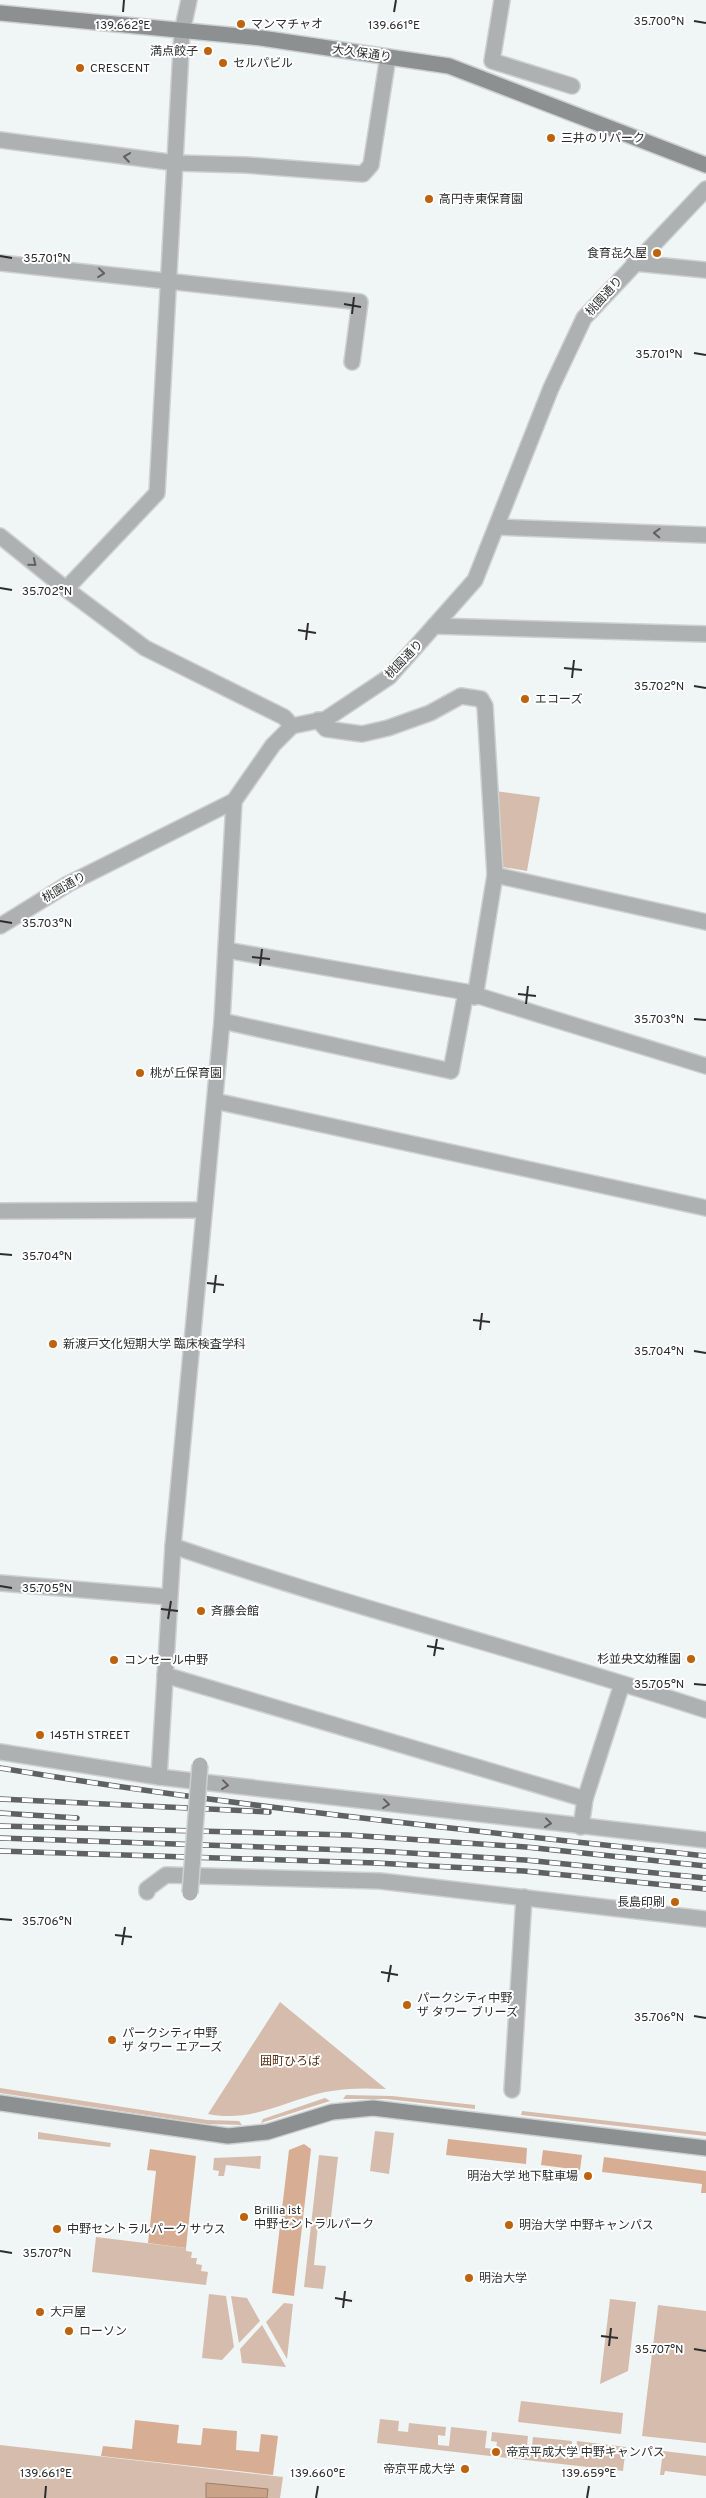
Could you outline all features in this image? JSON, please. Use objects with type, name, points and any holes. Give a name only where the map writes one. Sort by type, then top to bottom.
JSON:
[{"type":"main road","name":"大久保通り","points":[[0,13],[182,32],[261,38],[449,66],[706,165]]},
{"type":"main road","points":[[0,2103],[228,2136],[268,2132],[332,2112],[373,2108],[706,2148]]},
{"type":"street","points":[[66,589],[157,493],[182,32],[189,0]]},
{"type":"street","points":[[502,0],[492,61],[572,86]]},
{"type":"street","points":[[0,140],[176,163],[363,174],[371,165],[388,57]]},
{"type":"street","name":"桃園通り","points":[[0,926],[68,884],[234,801],[273,745],[292,726],[326,719],[389,677],[475,580],[498,527],[551,388],[584,318],[706,189]]},
{"type":"street","points":[[0,263],[360,302],[352,362]]},
{"type":"street","points":[[634,263],[706,270]]},
{"type":"street","points":[[498,527],[706,535]]},
{"type":"street","points":[[0,536],[66,589],[145,648],[284,717],[292,726]]},
{"type":"street","points":[[434,626],[706,634]]},
{"type":"street","points":[[222,1022],[451,1071],[470,994],[495,874],[485,706],[481,699],[462,696],[430,713],[388,728],[362,734],[326,729],[318,720]]},
{"type":"street","points":[[159,1777],[169,1597],[222,1022],[234,801]]},
{"type":"street","points":[[495,874],[706,922]]},
{"type":"street","points":[[226,950],[470,994],[706,1066]]},
{"type":"street","points":[[215,1101],[706,1208]]},
{"type":"street","points":[[0,1211],[204,1210]]},
{"type":"street","points":[[174,1546],[272,1580],[360,1604],[706,1710]]},
{"type":"street","points":[[0,1583],[169,1597]]},
{"type":"street","points":[[165,1675],[585,1799]]},
{"type":"street","points":[[581,1827],[585,1799],[622,1684]]},
{"type":"street","points":[[0,1752],[159,1777],[706,1840]]},
{"type":"street","points":[[190,1893],[200,1765]]},
{"type":"street","points":[[147,1892],[147,1889],[166,1874],[335,1878],[524,1897],[706,1919]]},
{"type":"street","points":[[512,2090],[524,1897]]},
{"type":"green space","points":[[495,791],[540,797],[527,871],[503,867],[499,862]]},
{"type":"green space","name":"囲町ひろば","points":[[280,2002],[386,2089],[325,2092],[268,2110],[239,2116],[208,2114]]},
{"type":"green space","points":[[0,2088],[207,2120],[239,2121],[242,2125],[206,2124],[0,2093]]},
{"type":"green space","points":[[346,2095],[392,2096],[475,2105],[475,2109],[386,2099],[343,2099]]},
{"type":"green space","points":[[325,2098],[330,2101],[261,2123],[263,2119]]},
{"type":"green space","points":[[522,2111],[706,2132],[706,2136],[521,2115]]},
{"type":"green space","points":[[375,2131],[394,2133],[389,2174],[370,2171]]},
{"type":"green space","points":[[38,2132],[111,2143],[110,2147],[38,2139]]},
{"type":"green space","points":[[319,2155],[338,2157],[330,2226],[318,2225],[314,2265],[326,2266],[323,2289],[304,2287]]},
{"type":"green space","points":[[261,2156],[260,2169],[226,2165],[224,2176],[218,2176],[219,2171],[213,2170],[214,2158]]},
{"type":"green space","points":[[96,2237],[186,2248],[186,2251],[192,2252],[191,2258],[197,2258],[196,2264],[202,2265],[201,2271],[208,2272],[206,2285],[92,2272]]},
{"type":"green space","points":[[209,2294],[226,2296],[234,2347],[222,2360],[202,2358]]},
{"type":"green space","points":[[231,2296],[247,2298],[260,2321],[239,2343]]},
{"type":"green space","points":[[610,2299],[636,2302],[628,2371],[600,2384]]},
{"type":"green space","points":[[284,2303],[293,2304],[287,2359],[266,2322]]},
{"type":"green space","points":[[658,2305],[706,2311],[706,2443],[642,2436]]},
{"type":"green space","points":[[262,2325],[286,2367],[242,2363],[240,2349]]},
{"type":"green space","points":[[521,2401],[623,2413],[621,2434],[518,2422]]},
{"type":"green space","points":[[380,2419],[399,2421],[398,2431],[408,2432],[409,2423],[446,2427],[445,2436],[438,2435],[438,2445],[449,2446],[451,2427],[487,2431],[485,2448],[496,2449],[497,2442],[491,2441],[492,2432],[528,2436],[527,2446],[521,2445],[520,2454],[531,2455],[533,2437],[572,2441],[571,2458],[580,2458],[581,2451],[576,2450],[577,2441],[626,2447],[623,2471],[377,2443]]},
{"type":"green space","points":[[0,2445],[283,2477],[280,2498],[0,2498]]},
{"type":"green space","points":[[663,2451],[706,2456],[706,2476],[665,2471],[664,2475],[660,2475]]},
{"type":"shaded area","points":[[448,2139],[527,2148],[526,2164],[446,2155]]},
{"type":"shaded area","points":[[304,2144],[311,2149],[294,2296],[272,2293],[289,2150]]},
{"type":"shaded area","points":[[150,2149],[196,2156],[186,2248],[148,2243],[156,2171],[147,2170]]},
{"type":"shaded area","points":[[543,2150],[582,2155],[580,2170],[541,2165]]},
{"type":"shaded area","points":[[604,2157],[706,2171],[706,2193],[701,2193],[702,2184],[602,2172]]},
{"type":"shaded area","points":[[135,2420],[179,2425],[177,2443],[201,2445],[203,2428],[237,2431],[236,2450],[259,2452],[261,2434],[278,2436],[273,2475],[101,2456],[103,2446],[132,2449]]},
{"type":"shaded area","points":[[206,2483],[268,2489],[267,2498],[206,2498]]},
{"type":"railway","points":[[0,1768],[176,1795],[264,1806],[706,1856]]},
{"type":"railway","points":[[0,1799],[269,1812]]},
{"type":"railway","points":[[0,1813],[77,1818]]},
{"type":"railway","points":[[0,1826],[348,1835],[526,1847],[706,1866]]},
{"type":"railway","points":[[0,1838],[377,1851],[525,1860],[706,1878]]},
{"type":"railway","points":[[0,1851],[376,1863],[524,1871],[706,1889]]},
{"type":"place","name":"マンマチャオ","points":[[241,24]]},
{"type":"place","name":"満点餃子","points":[[208,51]]},
{"type":"place","name":"セルパビル","points":[[223,63]]},
{"type":"place","name":"CRESCENT","points":[[80,68]]},
{"type":"place","name":"三井のリパーク","points":[[551,138]]},
{"type":"place","name":"高円寺東保育園","points":[[429,199]]},
{"type":"place","name":"食育㐂久屋","points":[[657,253]]},
{"type":"place","name":"エコーズ","points":[[525,699]]},
{"type":"place","name":"桃が丘保育園","points":[[140,1073]]},
{"type":"place","name":"新渡戸文化短期大学 臨床検査学科","points":[[53,1344]]},
{"type":"place","name":"斉藤会館","points":[[201,1611]]},
{"type":"place","name":"杉並央文幼稚園","points":[[691,1659]]},
{"type":"place","name":"コンセール中野","points":[[114,1660]]},
{"type":"place","name":"145TH STREET","points":[[40,1735]]},
{"type":"place","name":"長島印刷","points":[[675,1902]]},
{"type":"place","name":"パークシティ中野 ザ タワー ブリーズ","points":[[407,2005]]},
{"type":"place","name":"パークシティ中野 ザ タワー エアーズ","points":[[112,2040]]},
{"type":"place","name":"明治大学 地下駐車場","points":[[588,2176]]},
{"type":"place","name":"Brillia ist 中野セントラルパーク","points":[[244,2217]]},
{"type":"place","name":"明治大学 中野キャンパス","points":[[509,2225]]},
{"type":"place","name":"中野セントラルパーク サウス","points":[[57,2229]]},
{"type":"place","name":"明治大学","points":[[469,2278]]},
{"type":"place","name":"大戸屋","points":[[40,2312]]},
{"type":"place","name":"ローソン","points":[[69,2331]]},
{"type":"place","name":"帝京平成大学 中野キャンパス","points":[[496,2452]]},
{"type":"place","name":"帝京平成大学","points":[[465,2469]]}]
